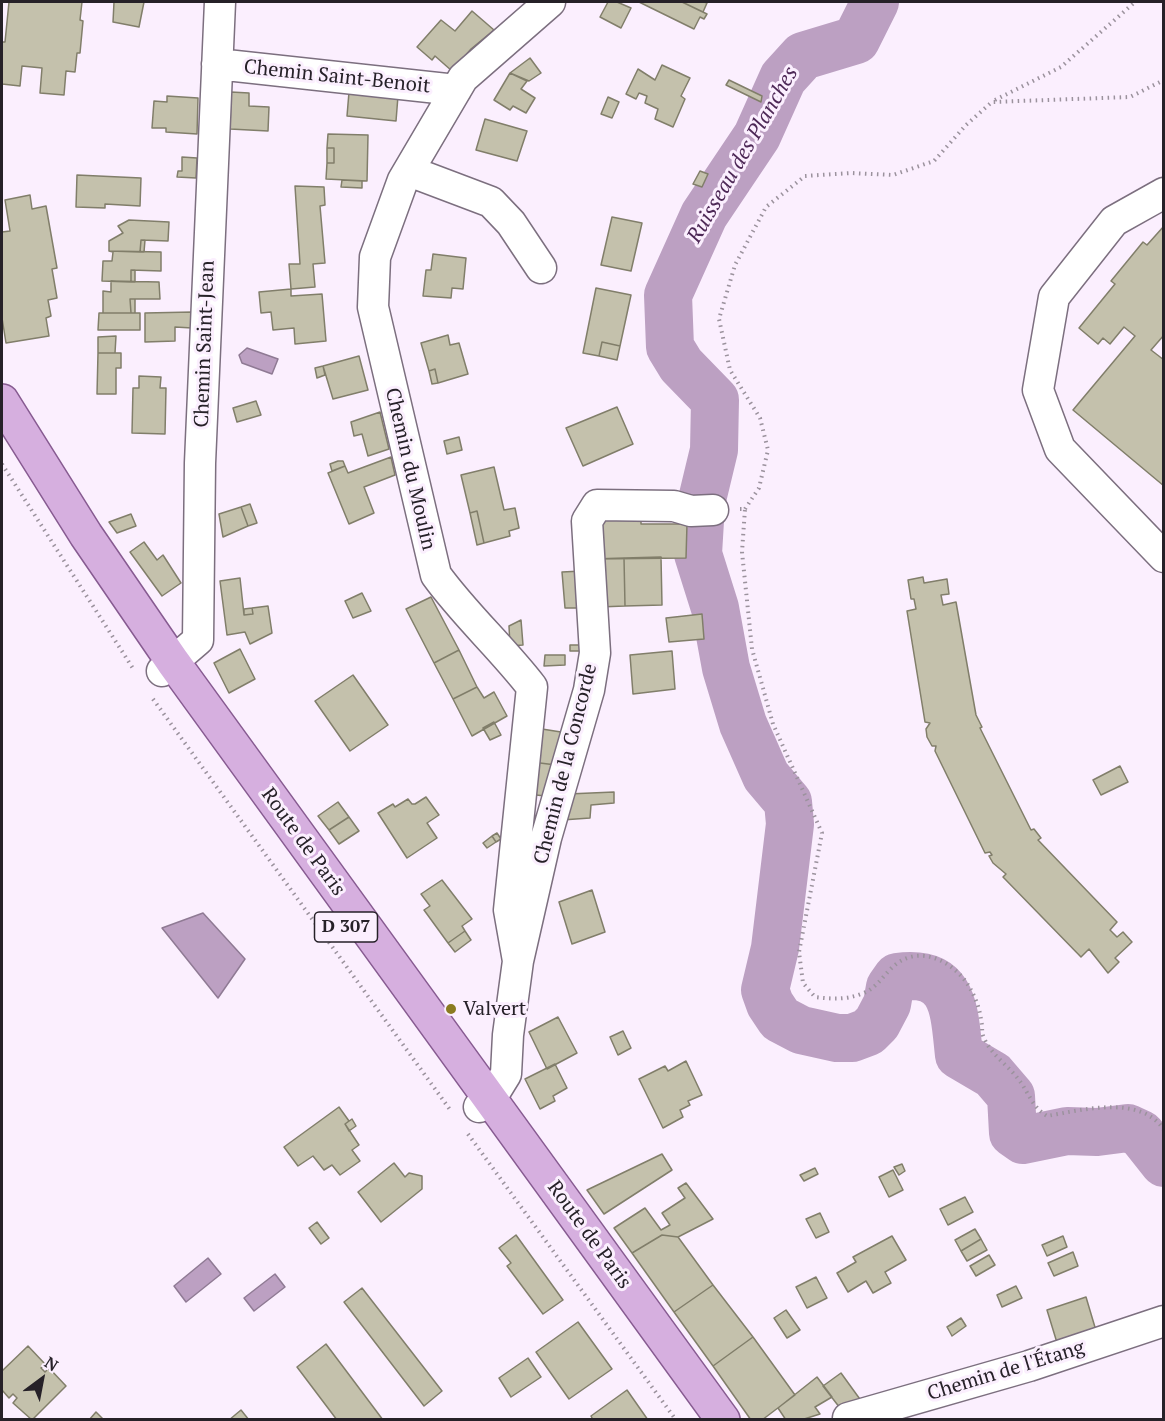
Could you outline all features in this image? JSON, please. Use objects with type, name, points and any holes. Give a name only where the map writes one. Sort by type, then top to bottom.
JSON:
[{"type":"main road","name":"Route de Paris","points":[[2,401],[86,535],[156,676]]},
{"type":"main road","name":"Route de Paris","points":[[2,422],[156,676],[456,1081],[473,1113],[708,1419]]},
{"type":"main road","name":"Route de Paris","points":[[473,1113],[723,1419]]},
{"type":"street","name":"Chemin Saint-Jean","points":[[156,676],[198,640],[200,463],[220,2]]},
{"type":"street","name":"Chemin du Moulin","points":[[518,961],[509,910],[532,687],[509,658],[451,597],[436,575],[373,307],[375,257],[409,171],[456,90],[463,78],[550,2]]},
{"type":"street","name":"Chemin Saint-Benoit","points":[[217,64],[456,90]]},
{"type":"street","points":[[409,171],[491,202],[511,223],[541,268]]},
{"type":"street","points":[[1164,193],[1114,220],[1054,297],[1038,390],[1060,449],[1164,557]]},
{"type":"street","name":"Chemin de la Concorde","points":[[473,1113],[506,1074],[508,1035],[518,961],[546,838],[589,690],[595,653],[587,521],[597,505],[674,506],[702,511]]},
{"type":"street","name":"Chemin de l'Étang","points":[[848,1418],[1029,1366],[1164,1321]]},
{"type":"path","points":[[1135,2],[1061,67],[992,102],[966,125],[934,161],[893,175],[851,173],[805,176],[766,207],[735,265],[719,319],[730,370],[760,418],[768,450],[759,488],[745,509],[742,552],[752,649],[773,724],[822,832],[799,952],[803,983],[816,997],[840,999],[862,994],[879,985],[890,970],[911,957],[925,955],[939,960],[959,971],[967,982],[976,1002],[984,1039],[991,1051],[1021,1082],[1040,1112],[1047,1116],[1095,1109],[1130,1108],[1156,1118],[1164,1130]]},
{"type":"path","points":[[992,102],[1130,97],[1164,80]]},
{"type":"path","points":[[2,464],[473,1113],[676,1419]]},
{"type":"path","points":[[702,511],[745,509]]},
{"type":"shaded area","points":[[247,348],[278,359],[272,374],[242,363],[239,355]]},
{"type":"shaded area","points":[[203,913],[245,959],[218,998],[162,928]]},
{"type":"shaded area","points":[[208,1258],[221,1274],[186,1302],[174,1286]]},
{"type":"shaded area","points":[[275,1274],[285,1287],[254,1311],[244,1298]]},
{"type":"building","points":[[9,2],[82,2],[80,53],[77,53],[75,72],[66,71],[64,95],[40,93],[42,68],[22,66],[20,86],[2,84],[2,42],[5,42]]},
{"type":"building","points":[[114,2],[144,2],[139,27],[113,22]]},
{"type":"building","points":[[608,2],[617,2],[631,8],[621,28],[600,17]]},
{"type":"building","points":[[639,2],[682,2],[707,14],[704,19],[700,17],[694,29]]},
{"type":"building","points":[[682,2],[704,2],[707,3],[703,12]]},
{"type":"building","points":[[472,11],[494,30],[471,49],[452,71],[435,56],[432,60],[417,47],[441,20],[455,31]]},
{"type":"building","points":[[530,58],[541,73],[529,81],[510,73]]},
{"type":"building","points":[[662,65],[690,78],[681,96],[685,99],[673,127],[655,119],[658,109],[645,103],[647,96],[639,93],[636,99],[626,94],[638,69],[655,80]]},
{"type":"building","points":[[510,73],[527,81],[521,89],[535,98],[526,113],[513,106],[510,110],[494,100]]},
{"type":"building","points":[[729,80],[762,96],[761,102],[726,85]]},
{"type":"building","points":[[231,92],[249,93],[249,106],[269,107],[268,131],[230,129]]},
{"type":"building","points":[[349,92],[398,96],[396,121],[347,116]]},
{"type":"building","points":[[167,96],[198,98],[197,134],[166,132],[166,128],[152,128],[154,101],[167,102]]},
{"type":"building","points":[[608,97],[619,102],[612,118],[601,114]]},
{"type":"building","points":[[485,119],[527,131],[517,161],[476,150]]},
{"type":"building","points":[[328,134],[368,135],[367,181],[326,179],[327,163],[334,163],[334,148],[327,148]]},
{"type":"building","points":[[327,148],[334,148],[334,163],[327,163]]},
{"type":"building","points":[[182,157],[197,158],[196,178],[177,177],[178,171],[182,171]]},
{"type":"building","points":[[700,171],[708,174],[702,187],[693,184]]},
{"type":"building","points":[[77,175],[141,178],[140,206],[105,204],[105,208],[76,207]]},
{"type":"building","points":[[342,180],[362,181],[362,188],[341,187]]},
{"type":"building","points":[[295,186],[324,187],[325,205],[320,206],[325,263],[313,264],[315,287],[291,289],[289,264],[300,264]]},
{"type":"building","points":[[30,195],[32,209],[46,206],[57,268],[52,269],[57,298],[48,300],[51,316],[46,318],[49,336],[6,343],[2,318],[2,232],[10,231],[5,200]]},
{"type":"building","points":[[612,217],[642,223],[631,271],[601,265]]},
{"type":"building","points":[[129,220],[169,222],[168,241],[141,240],[140,252],[109,251],[109,241],[123,233],[118,226]]},
{"type":"building","points":[[1164,226],[1164,335],[1151,350],[1164,360],[1164,486],[1073,410],[1135,336],[1124,327],[1110,344],[1103,338],[1098,344],[1079,328],[1115,284],[1111,281],[1143,242],[1147,245]]},
{"type":"building","points":[[141,240],[145,240],[144,252],[140,252]]},
{"type":"building","points":[[109,251],[161,252],[161,271],[131,270],[131,282],[102,281],[103,261],[112,261],[113,252]]},
{"type":"building","points":[[433,254],[466,258],[463,289],[452,288],[451,298],[423,296],[426,270],[431,270]]},
{"type":"building","points":[[131,270],[135,270],[135,282],[131,282]]},
{"type":"building","points":[[111,281],[159,282],[160,299],[130,299],[131,313],[103,313],[103,291],[111,292]]},
{"type":"building","points":[[596,288],[631,295],[620,346],[602,342],[599,356],[583,353]]},
{"type":"building","points":[[291,289],[291,296],[322,294],[326,341],[295,344],[294,328],[273,330],[271,312],[261,313],[259,292]]},
{"type":"building","points":[[130,299],[135,299],[135,313],[131,313]]},
{"type":"building","points":[[193,312],[192,328],[175,327],[175,341],[145,342],[145,313]]},
{"type":"building","points":[[99,313],[140,313],[140,330],[98,330]]},
{"type":"building","points":[[448,335],[450,345],[459,343],[468,374],[438,383],[435,369],[429,371],[421,343]]},
{"type":"building","points":[[116,336],[115,353],[98,353],[98,337]]},
{"type":"building","points":[[602,342],[620,346],[617,360],[599,356]]},
{"type":"building","points":[[98,353],[121,353],[121,368],[116,368],[116,394],[97,394]]},
{"type":"building","points":[[359,356],[368,390],[333,399],[323,366]]},
{"type":"building","points":[[323,366],[325,375],[317,378],[315,368]]},
{"type":"building","points":[[435,369],[438,383],[432,384],[429,371]]},
{"type":"building","points":[[139,376],[161,377],[160,388],[166,388],[165,434],[132,433],[133,388],[139,388]]},
{"type":"building","points":[[256,401],[261,415],[237,422],[233,408]]},
{"type":"building","points":[[617,407],[633,444],[583,466],[566,428]]},
{"type":"building","points":[[380,412],[389,449],[368,456],[362,434],[354,436],[351,422]]},
{"type":"building","points":[[459,437],[462,450],[447,454],[444,441]]},
{"type":"building","points":[[391,457],[395,475],[364,487],[374,513],[349,524],[328,473],[345,466],[348,473]]},
{"type":"building","points":[[343,461],[345,466],[332,471],[330,464]]},
{"type":"building","points":[[494,467],[504,510],[515,508],[519,528],[509,531],[510,536],[484,543],[477,511],[470,513],[461,475]]},
{"type":"building","points":[[250,504],[257,523],[248,526],[241,507]]},
{"type":"building","points":[[241,507],[248,526],[223,537],[219,514]]},
{"type":"building","points":[[477,511],[484,543],[477,545],[470,513]]},
{"type":"building","points":[[641,511],[641,524],[687,524],[686,558],[593,559],[600,512]]},
{"type":"building","points":[[131,514],[136,526],[117,533],[109,522]]},
{"type":"building","points":[[144,542],[157,560],[163,555],[181,583],[162,596],[130,552]]},
{"type":"building","points":[[661,557],[662,605],[625,606],[624,558]]},
{"type":"building","points":[[624,558],[625,606],[599,607],[593,559]]},
{"type":"building","points":[[582,571],[584,608],[565,608],[562,572]]},
{"type":"building","points":[[923,577],[924,583],[947,579],[949,594],[941,595],[943,605],[956,602],[976,715],[982,727],[980,728],[1031,830],[1034,829],[1041,838],[1038,840],[1117,922],[1110,930],[1117,937],[1123,932],[1132,942],[1115,958],[1119,962],[1108,973],[1089,949],[1081,957],[1003,877],[1006,874],[993,863],[989,856],[992,855],[990,852],[985,853],[935,751],[936,746],[932,746],[927,737],[926,729],[930,723],[925,722],[907,611],[916,609],[914,599],[911,599],[908,580]]},
{"type":"building","points":[[240,578],[244,615],[253,614],[252,608],[268,606],[272,633],[250,644],[245,632],[227,635],[220,581]]},
{"type":"building","points":[[362,593],[371,611],[353,618],[345,601]]},
{"type":"building","points":[[431,597],[459,650],[434,663],[406,609]]},
{"type":"building","points":[[252,608],[253,614],[244,615],[244,609]]},
{"type":"building","points":[[702,614],[704,639],[669,642],[666,618]]},
{"type":"building","points":[[521,620],[523,645],[510,646],[509,626]]},
{"type":"building","points":[[570,645],[586,645],[586,651],[570,651]]},
{"type":"building","points":[[240,649],[255,679],[229,693],[214,663]]},
{"type":"building","points":[[459,650],[477,687],[453,699],[434,663]]},
{"type":"building","points":[[672,651],[675,689],[633,694],[630,655]]},
{"type":"building","points":[[545,655],[565,655],[565,665],[544,666]]},
{"type":"building","points":[[353,675],[388,725],[350,751],[315,701]]},
{"type":"building","points":[[477,687],[484,698],[494,692],[507,716],[472,736],[453,699]]},
{"type":"building","points":[[494,722],[501,735],[490,740],[483,728]]},
{"type":"building","points":[[542,729],[561,732],[556,765],[532,762]]},
{"type":"building","points":[[532,762],[556,765],[553,797],[528,794]]},
{"type":"building","points":[[1120,766],[1128,782],[1101,795],[1093,780]]},
{"type":"building","points":[[614,792],[614,803],[591,805],[590,818],[562,820],[568,794]]},
{"type":"building","points":[[426,797],[439,815],[427,823],[437,838],[407,858],[378,813],[393,804],[395,807],[408,799],[415,804]]},
{"type":"building","points":[[338,802],[349,817],[329,830],[318,816]]},
{"type":"building","points":[[349,817],[359,831],[339,844],[329,830]]},
{"type":"building","points":[[497,833],[501,839],[496,842],[492,836]]},
{"type":"building","points":[[492,836],[496,842],[487,848],[483,843]]},
{"type":"building","points":[[442,880],[472,919],[462,926],[465,931],[448,943],[424,910],[430,906],[421,894]]},
{"type":"building","points":[[592,890],[605,932],[572,944],[559,902]]},
{"type":"building","points":[[465,931],[471,940],[455,952],[448,943]]},
{"type":"building","points":[[558,1017],[577,1053],[547,1069],[529,1032]]},
{"type":"building","points":[[623,1031],[631,1048],[618,1055],[610,1037]]},
{"type":"building","points":[[686,1061],[702,1095],[688,1101],[690,1105],[680,1110],[683,1117],[663,1128],[639,1079],[665,1066],[668,1071]]},
{"type":"building","points":[[555,1064],[567,1088],[553,1096],[555,1101],[540,1109],[525,1079]]},
{"type":"building","points":[[339,1107],[349,1121],[345,1124],[359,1145],[352,1150],[360,1161],[340,1175],[332,1165],[324,1170],[313,1156],[298,1166],[284,1147]]},
{"type":"building","points":[[352,1119],[356,1126],[349,1131],[345,1124]]},
{"type":"building","points":[[662,1154],[672,1170],[604,1214],[587,1190]]},
{"type":"building","points":[[394,1163],[405,1177],[409,1173],[422,1176],[422,1189],[381,1222],[358,1192]]},
{"type":"building","points":[[902,1164],[905,1171],[899,1175],[894,1167]]},
{"type":"building","points":[[815,1168],[818,1174],[804,1181],[800,1175]]},
{"type":"building","points":[[893,1170],[903,1190],[889,1197],[879,1177]]},
{"type":"building","points":[[686,1183],[713,1219],[678,1237],[662,1235],[632,1253],[614,1228],[645,1208],[661,1230],[670,1225],[662,1213],[685,1198],[678,1188]]},
{"type":"building","points":[[965,1197],[973,1212],[948,1225],[940,1209]]},
{"type":"building","points":[[820,1213],[829,1232],[816,1238],[806,1219]]},
{"type":"building","points":[[317,1222],[329,1238],[321,1244],[309,1228]]},
{"type":"building","points":[[975,1229],[981,1239],[961,1251],[955,1240]]},
{"type":"building","points":[[516,1235],[563,1300],[543,1314],[507,1266],[511,1263],[499,1248]]},
{"type":"building","points":[[662,1235],[678,1237],[713,1285],[674,1312],[632,1253]]},
{"type":"building","points":[[892,1236],[906,1260],[885,1272],[891,1283],[873,1293],[866,1281],[848,1292],[837,1273],[856,1262],[853,1257]]},
{"type":"building","points":[[1063,1236],[1067,1247],[1047,1256],[1042,1245]]},
{"type":"building","points":[[981,1239],[987,1250],[967,1261],[961,1251]]},
{"type":"building","points":[[1073,1252],[1078,1266],[1054,1276],[1048,1263]]},
{"type":"building","points":[[989,1255],[995,1265],[976,1276],[970,1266]]},
{"type":"building","points":[[816,1277],[827,1298],[807,1308],[796,1287]]},
{"type":"building","points":[[713,1285],[753,1337],[713,1366],[674,1312]]},
{"type":"building","points":[[1016,1286],[1022,1298],[1002,1307],[997,1295]]},
{"type":"building","points":[[362,1288],[442,1391],[424,1406],[344,1302]]},
{"type":"building","points":[[1086,1297],[1097,1334],[1058,1346],[1047,1310]]},
{"type":"building","points":[[786,1310],[800,1330],[787,1338],[774,1318]]},
{"type":"building","points":[[961,1318],[966,1326],[952,1336],[947,1327]]},
{"type":"building","points":[[578,1322],[612,1369],[569,1399],[536,1352]]},
{"type":"building","points":[[753,1337],[795,1395],[762,1420],[751,1420],[713,1366]]},
{"type":"building","points":[[326,1344],[383,1420],[337,1420],[297,1367]]},
{"type":"building","points":[[28,1346],[45,1364],[41,1368],[45,1372],[49,1368],[66,1386],[32,1420],[13,1403],[17,1398],[13,1394],[9,1398],[2,1390],[2,1371]]},
{"type":"building","points":[[528,1358],[541,1377],[511,1397],[499,1378]]},
{"type":"building","points":[[841,1373],[862,1402],[840,1408],[823,1386]]},
{"type":"building","points":[[817,1377],[832,1397],[815,1407],[820,1414],[801,1420],[786,1420],[778,1408]]},
{"type":"building","points":[[627,1390],[648,1420],[593,1420],[591,1416]]},
{"type":"building","points":[[241,1410],[249,1420],[229,1420]]},
{"type":"building","points":[[96,1412],[104,1420],[89,1420]]},
{"type":"waterway","name":"Ruisseau des Planches","points":[[875,2],[856,40],[803,56],[783,78],[757,136],[704,215],[668,295],[670,347],[681,365],[715,400],[714,450],[701,504],[698,554],[715,608],[726,668],[743,724],[766,776],[788,802],[790,824],[775,948],[765,990],[770,1004],[780,1019],[801,1030],[837,1038],[852,1038],[868,1032],[877,1023],[887,1004],[890,987],[897,977],[916,976],[930,979],[941,986],[948,996],[955,1023],[959,1055],[993,1075],[1011,1096],[1013,1133],[1023,1140],[1067,1131],[1097,1132],[1128,1128],[1141,1134],[1164,1163]]},
{"type":"place","name":"Valvert","points":[[451,1009]]}]
